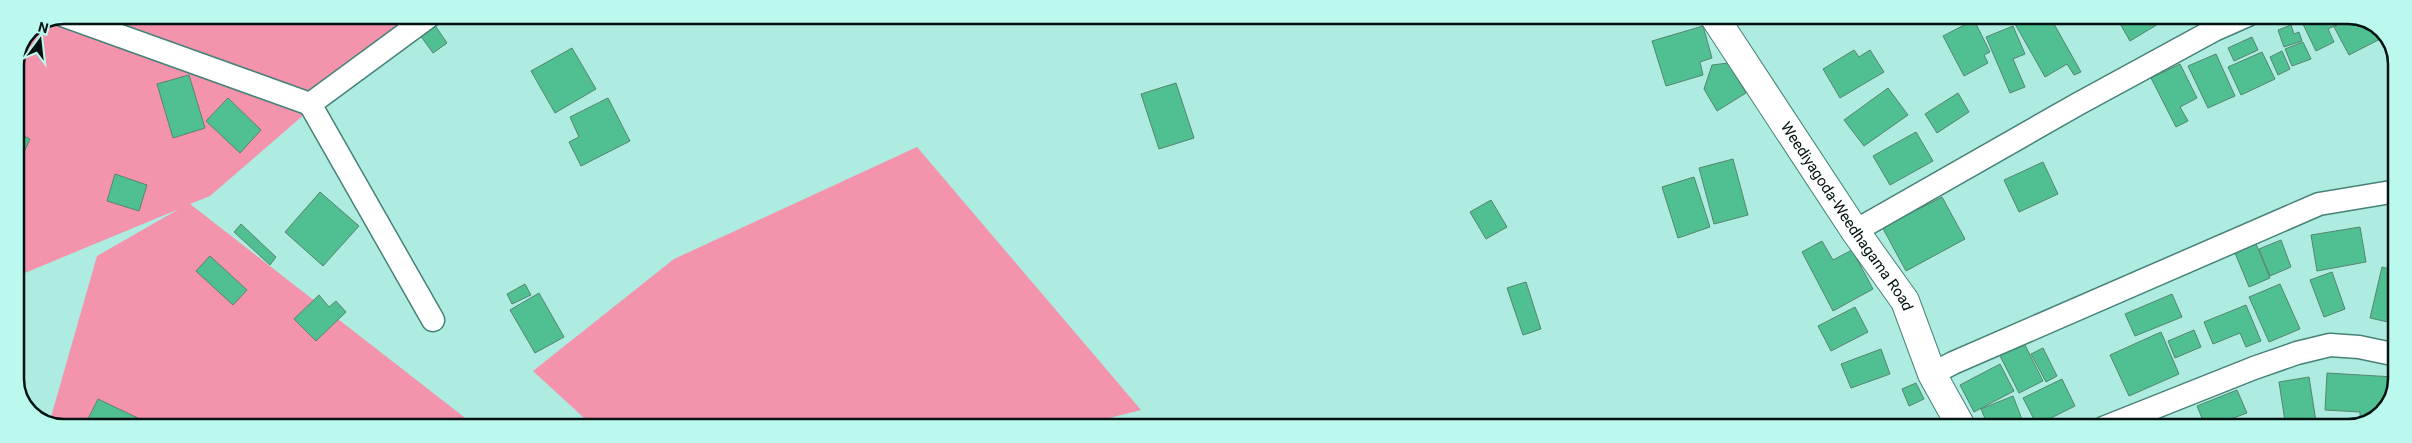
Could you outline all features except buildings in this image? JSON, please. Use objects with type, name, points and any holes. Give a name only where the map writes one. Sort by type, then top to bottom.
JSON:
[{"type":"street","points":[[87,24],[310,104],[434,320]]},
{"type":"street","points":[[310,104],[419,24]]},
{"type":"street","name":"Weediyagoda-Weedhagama Road","points":[[1719,24],[1855,231],[1905,301],[1932,374],[1957,419]]},
{"type":"street","points":[[1855,231],[2078,104],[2207,24]]},
{"type":"street","points":[[1932,374],[1953,363],[2319,204],[2388,192]]},
{"type":"street","points":[[2126,419],[2264,364],[2330,344],[2359,347],[2388,354]]},
{"type":"shaded area","points":[[63,24],[409,24],[210,196],[190,204],[464,417],[463,419],[58,419],[51,417],[97,256],[179,209],[24,273],[24,63],[30,41],[41,30]]},
{"type":"shaded area","points":[[917,147],[1141,410],[1106,419],[585,419],[533,371],[674,259]]}]
